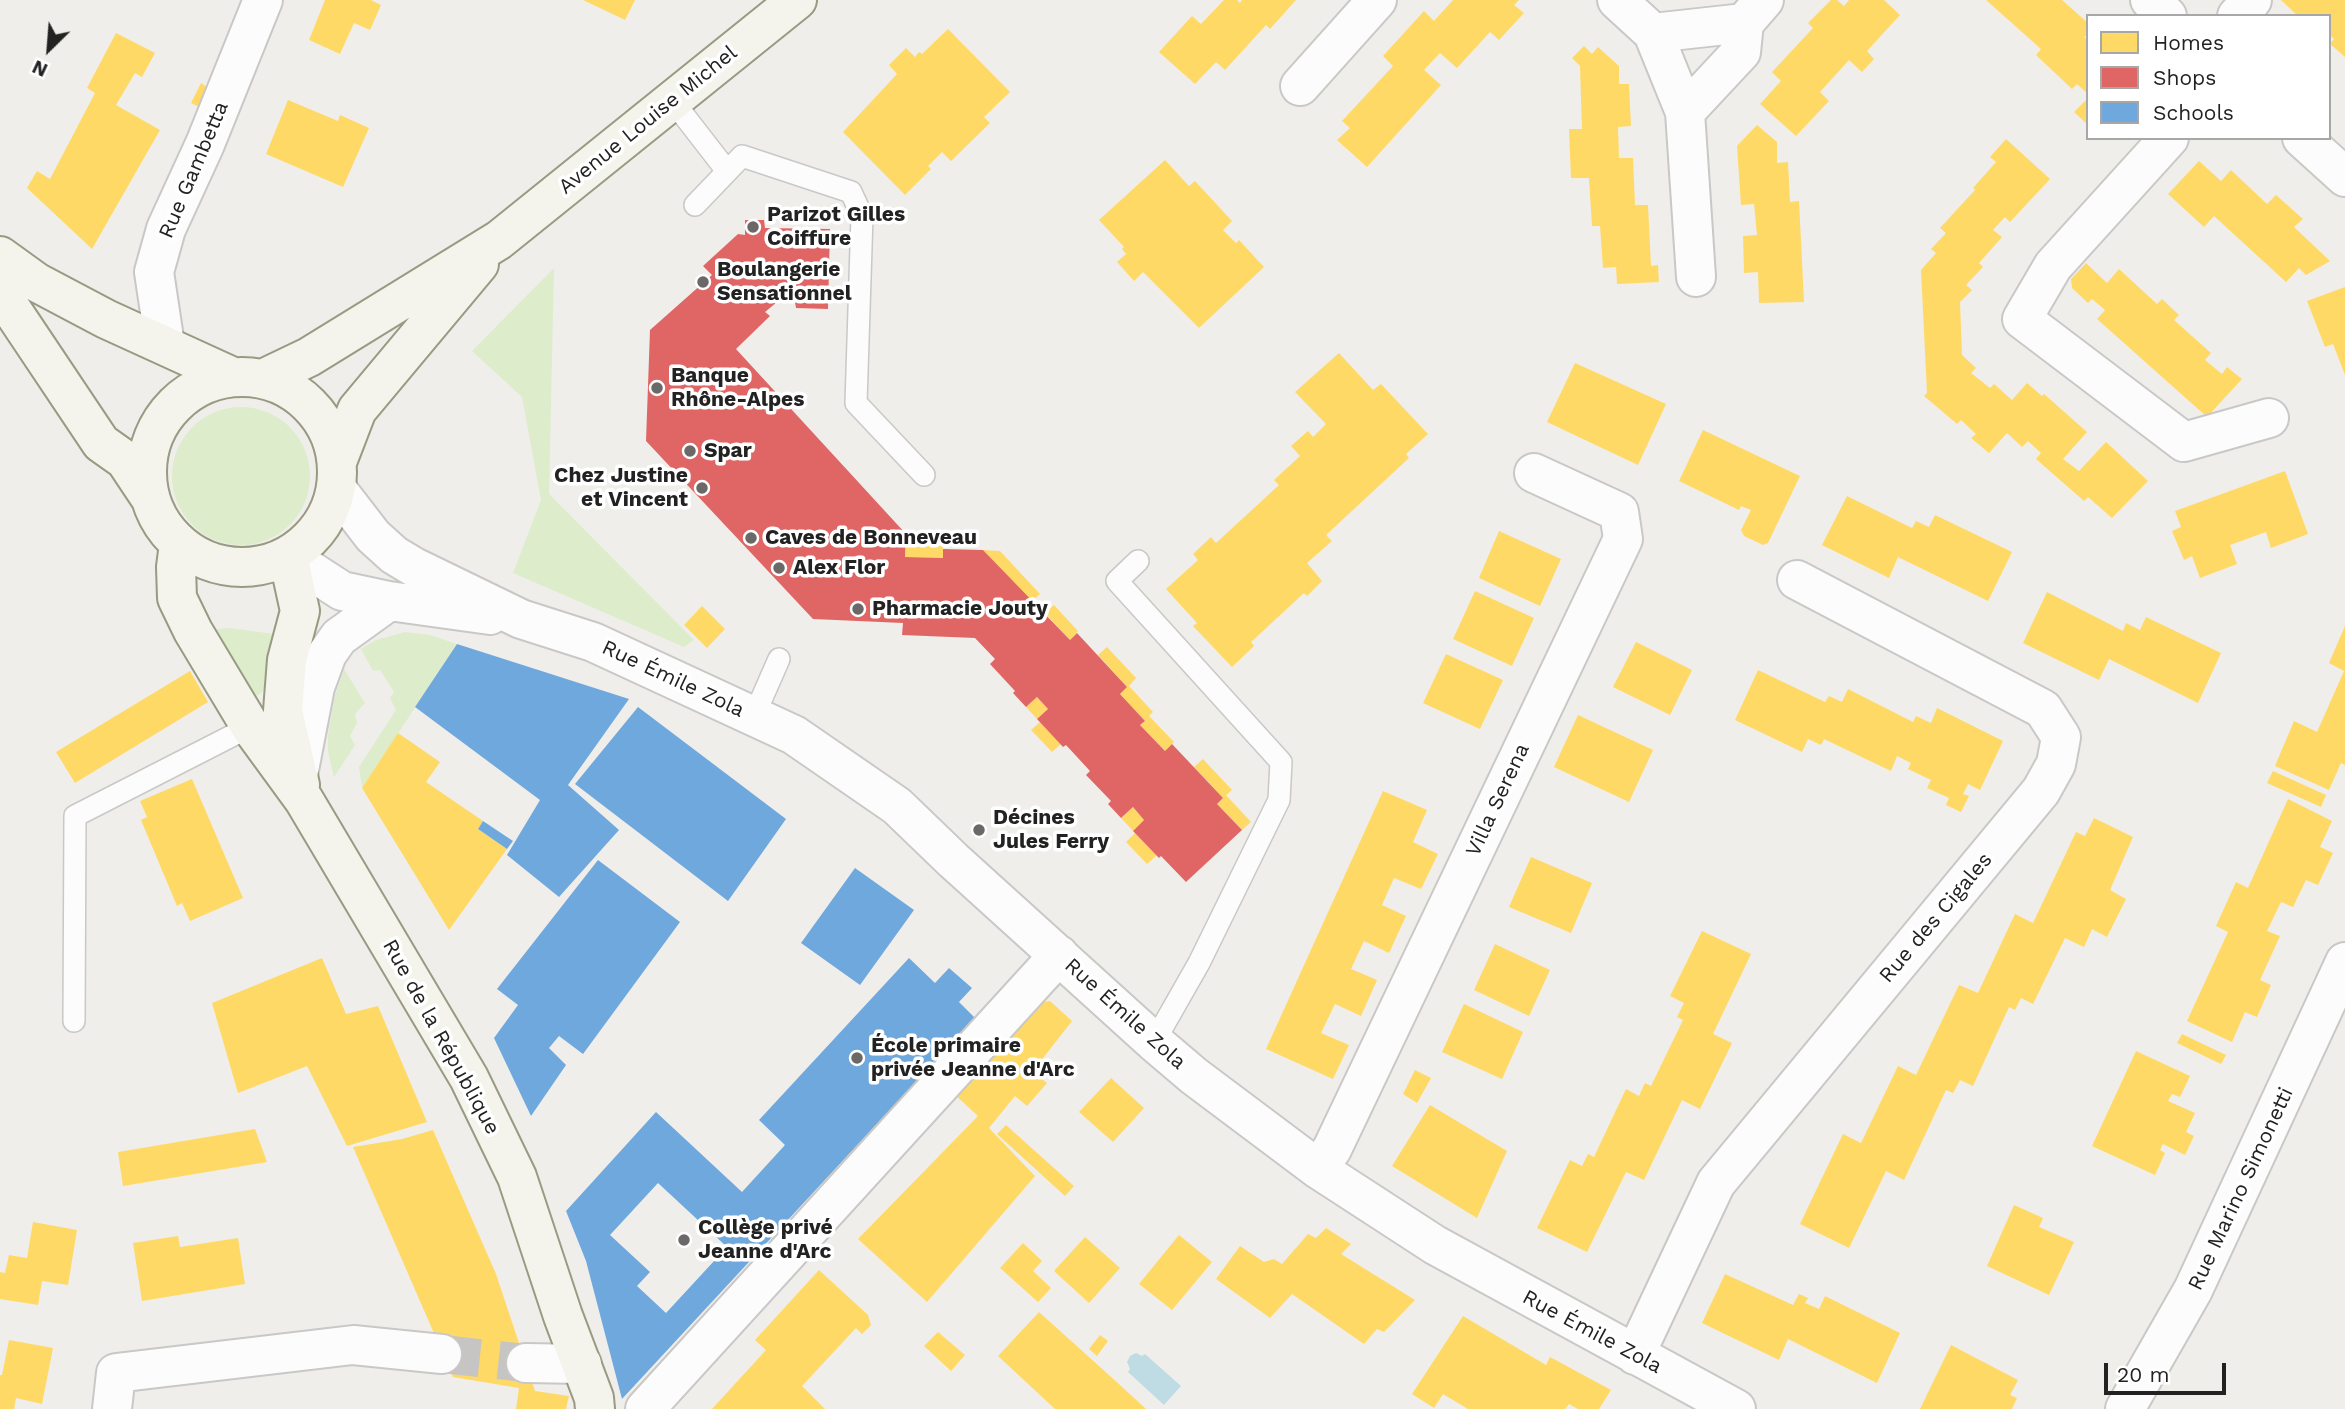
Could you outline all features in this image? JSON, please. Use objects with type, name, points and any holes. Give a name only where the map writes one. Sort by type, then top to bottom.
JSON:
[{"type":"street","name":"Rue Gambetta","points":[[165,345],[154,272],[166,229],[205,145],[263,0]]},
{"type":"street","name":"Avenue Louise Michel","points":[[248,378],[309,357],[499,240],[797,0]]},
{"type":"street","points":[[1300,86],[1377,0]]},
{"type":"street","points":[[1617,0],[1653,33],[1685,112],[1696,277]]},
{"type":"street","points":[[2150,0],[2165,14]]},
{"type":"street","points":[[2239,14],[2252,0]]},
{"type":"street","points":[[1653,33],[1754,11],[1741,52],[1685,112]]},
{"type":"street","points":[[2167,140],[2053,266],[2022,319],[2184,442],[2269,418]]},
{"type":"street","points":[[2304,140],[2345,177]]},
{"type":"street","name":"Avenue Louise Michel","points":[[336,475],[356,410],[499,240]]},
{"type":"street","points":[[0,256],[48,289],[106,319],[248,378],[291,391],[314,410],[330,436],[336,475],[327,516],[310,538],[288,556],[261,566],[232,567],[204,559],[179,544],[161,523],[149,496],[125,460],[101,443],[0,292]]},
{"type":"street","points":[[149,496],[146,469],[151,442],[163,417],[183,397],[206,383],[248,378]]},
{"type":"street","name":"Villa Serena","points":[[1318,1169],[1332,1149],[1623,539],[1619,512],[1534,472]]},
{"type":"street","name":"Rue Émile Zola","points":[[336,475],[373,536],[394,555],[521,619],[593,642],[794,735],[897,806],[1154,1042],[1194,1076],[1318,1169],[1435,1245],[1736,1409]]},
{"type":"street","name":"Rue de la République","points":[[179,544],[176,567],[177,598],[193,631],[267,719],[301,788],[469,1078],[517,1177],[563,1316],[594,1398],[595,1409]]},
{"type":"street","points":[[267,719],[300,611],[288,556]]},
{"type":"street","name":"Rue Émile Zola","points":[[288,556],[342,592],[521,619]]},
{"type":"street","name":"Rue des Cigales","points":[[1635,1355],[1716,1183],[2041,791],[2056,764],[2061,737],[2043,709],[1797,580]]},
{"type":"street","points":[[301,788],[315,687],[327,654],[339,637],[389,601]]},
{"type":"street","points":[[645,1409],[1059,955]]},
{"type":"street","name":"Rue Marino Simonetti","points":[[2124,1409],[2193,1290],[2303,1058],[2345,962]]},
{"type":"street","points":[[112,1409],[116,1373],[353,1345],[442,1354]]},
{"type":"street","points":[[526,1363],[582,1364]]},
{"type":"lane","points":[[672,100],[727,171]]},
{"type":"lane","points":[[695,205],[742,156],[851,192],[862,216],[856,403],[924,475]]},
{"type":"lane","points":[[1138,561],[1116,581],[1281,762],[1279,800],[1199,963],[1154,1042]]},
{"type":"lane","points":[[754,716],[779,659]]},
{"type":"lane","points":[[74,1021],[75,816],[267,719]]},
{"type":"green space","points":[[554,268],[549,494],[694,640],[684,647],[513,573],[541,500],[522,397],[472,351]]},
{"type":"green space","points":[[241,407],[267,412],[290,427],[305,450],[310,476],[305,502],[290,525],[267,540],[241,545],[215,540],[192,525],[177,502],[172,476],[177,450],[192,427],[215,412]]},
{"type":"green space","points":[[230,628],[274,634],[266,687],[259,695],[250,697],[207,630]]},
{"type":"green space","points":[[405,632],[430,635],[457,644],[362,788],[359,767],[396,710],[390,698],[394,692],[380,670],[373,671],[361,649],[376,640]]},
{"type":"green space","points":[[344,669],[365,703],[355,714],[357,723],[350,736],[355,745],[334,777],[328,752],[328,736],[334,699]]},
{"type":"water","points":[[1136,1353],[1142,1356],[1145,1354],[1181,1386],[1164,1405],[1128,1372],[1130,1369],[1127,1362],[1130,1356]]},
{"type":"building: Homes","points":[[325,0],[371,0],[381,5],[370,30],[354,23],[340,54],[309,40]]},
{"type":"building: Homes","points":[[583,0],[635,0],[625,20]]},
{"type":"building: Homes","points":[[1224,0],[1237,0],[1240,3],[1242,0],[1296,0],[1270,29],[1266,25],[1225,70],[1216,62],[1195,84],[1159,52],[1192,16],[1201,24]]},
{"type":"building: Homes","points":[[1453,0],[1519,0],[1514,5],[1524,13],[1499,40],[1490,32],[1457,68],[1440,53],[1424,70],[1441,85],[1367,167],[1337,140],[1350,128],[1342,121],[1393,66],[1383,56],[1424,11],[1434,21]]},
{"type":"building: Homes","points":[[1831,0],[1837,0],[1844,6],[1849,0],[1884,0],[1900,15],[1867,51],[1874,59],[1862,72],[1849,60],[1820,92],[1829,101],[1796,136],[1760,104],[1781,81],[1772,72],[1813,28],[1808,23]]},
{"type":"building: Homes","points":[[1986,0],[2062,0],[2086,21],[2086,92],[2077,84],[2072,89],[2036,55],[2041,49]]},
{"type":"building: Homes","points":[[2281,0],[2345,0],[2345,57],[2331,45],[2334,39],[2331,36],[2331,14],[2296,14]]},
{"type":"building: Homes","points":[[948,29],[1010,92],[984,117],[990,123],[951,161],[942,152],[928,166],[931,169],[905,195],[843,132],[897,74],[889,65],[906,48],[915,57],[919,52],[922,54]]},
{"type":"building: Homes","points":[[116,33],[155,53],[142,77],[135,73],[116,105],[160,130],[92,249],[27,188],[37,171],[50,179],[95,93],[87,88]]},
{"type":"building: Homes","points":[[1584,46],[1592,54],[1598,47],[1619,66],[1619,84],[1629,84],[1631,126],[1618,127],[1619,158],[1633,158],[1635,205],[1648,205],[1651,266],[1658,265],[1659,282],[1617,284],[1616,267],[1603,268],[1600,226],[1592,226],[1589,178],[1571,178],[1569,129],[1582,129],[1580,66],[1572,58]]},
{"type":"building: Homes","points":[[201,83],[210,89],[201,108],[191,103]]},
{"type":"building: Homes","points":[[288,100],[338,121],[340,115],[369,128],[343,187],[266,154]]},
{"type":"building: Homes","points":[[2086,100],[2086,123],[2074,112]]},
{"type":"building: Homes","points":[[1757,125],[1777,142],[1777,163],[1788,162],[1790,202],[1799,201],[1804,302],[1759,303],[1758,272],[1744,273],[1743,236],[1757,235],[1754,204],[1741,205],[1737,146]]},
{"type":"building: Homes","points":[[2006,139],[2050,179],[2010,222],[2005,217],[1993,230],[2002,237],[1979,263],[1983,267],[1966,285],[1972,290],[1960,302],[1962,355],[1976,368],[1971,373],[1990,388],[1994,384],[2012,400],[2027,383],[2042,396],[2044,394],[2087,432],[2063,459],[2079,471],[2106,442],[2148,481],[2112,518],[2088,497],[2084,501],[2036,459],[2041,453],[2028,441],[2022,447],[2007,433],[1989,453],[1971,438],[1976,434],[1961,420],[1957,424],[1924,396],[1927,393],[1921,270],[1936,253],[1931,249],[1946,233],[1940,228],[1975,190],[1973,188],[1996,162],[1990,157]]},
{"type":"building: Homes","points":[[1165,160],[1189,186],[1195,181],[1232,221],[1223,230],[1236,243],[1239,240],[1264,267],[1199,328],[1143,272],[1134,281],[1117,262],[1126,254],[1122,249],[1124,247],[1099,220]]},
{"type":"building: Homes","points":[[2199,161],[2221,181],[2231,170],[2267,204],[2276,195],[2303,219],[2294,227],[2330,261],[2306,275],[2299,268],[2286,282],[2214,216],[2204,227],[2168,194]]},
{"type":"building: Homes","points":[[2086,263],[2107,283],[2119,269],[2157,304],[2162,299],[2179,315],[2174,320],[2211,353],[2205,360],[2222,374],[2227,367],[2242,379],[2207,417],[2097,319],[2105,310],[2092,299],[2088,303],[2072,288],[2071,279]]},
{"type":"building: Homes","points":[[2345,287],[2345,375],[2333,344],[2325,347],[2307,301]]},
{"type":"building: Homes","points":[[1339,353],[1373,390],[1381,384],[1428,434],[1406,454],[1409,458],[1326,535],[1332,541],[1307,563],[1322,581],[1307,596],[1304,593],[1251,642],[1254,646],[1232,667],[1193,626],[1197,623],[1166,589],[1198,560],[1193,554],[1211,537],[1216,543],[1279,485],[1274,480],[1300,456],[1291,446],[1308,431],[1313,437],[1326,424],[1295,392]]},
{"type":"building: Homes","points":[[1575,363],[1666,404],[1638,465],[1547,422]]},
{"type":"building: Homes","points":[[1703,430],[1800,476],[1768,543],[1763,545],[1744,536],[1741,530],[1751,510],[1741,506],[1739,510],[1679,481]]},
{"type":"building: Homes","points":[[2285,471],[2308,534],[2271,548],[2266,532],[2230,545],[2237,564],[2200,578],[2192,556],[2184,560],[2172,531],[2181,527],[2175,511]]},
{"type":"building: Homes","points":[[1847,496],[1912,528],[1916,521],[1929,527],[1935,515],[2012,552],[1988,601],[1898,557],[1889,578],[1822,545]]},
{"type":"building: Homes","points":[[1499,531],[1561,559],[1540,606],[1479,578]]},
{"type":"building: Homes","points":[[906,545],[943,546],[943,558],[905,557]]},
{"type":"building: Homes","points":[[983,550],[1000,551],[1040,594],[1031,602]]},
{"type":"building: Homes","points":[[1475,591],[1534,618],[1512,666],[1453,639]]},
{"type":"building: Homes","points":[[2047,592],[2123,631],[2126,623],[2140,630],[2146,617],[2221,653],[2198,703],[2109,659],[2099,680],[2023,643]]},
{"type":"building: Homes","points":[[1054,605],[1078,631],[1070,640],[1045,613]]},
{"type":"building: Homes","points":[[702,606],[725,629],[707,648],[684,625]]},
{"type":"building: Homes","points":[[2345,626],[2345,765],[2341,763],[2329,790],[2275,766],[2294,721],[2317,732],[2344,671],[2329,663]]},
{"type":"building: Homes","points":[[1636,642],[1692,670],[1670,715],[1613,687]]},
{"type":"building: Homes","points":[[1107,647],[1136,678],[1129,686],[1153,712],[1149,716],[1174,742],[1165,751],[1140,725],[1145,721],[1120,694],[1127,687],[1098,655]]},
{"type":"building: Homes","points":[[1446,654],[1503,680],[1480,729],[1423,703]]},
{"type":"building: Homes","points":[[1758,670],[1825,702],[1829,696],[1842,702],[1848,689],[1913,722],[1916,716],[1931,723],[1937,708],[2003,741],[1980,790],[1968,784],[1963,794],[1969,796],[1961,812],[1946,805],[1949,798],[1927,788],[1931,780],[1908,769],[1911,763],[1897,756],[1891,771],[1824,739],[1821,745],[1808,739],[1802,752],[1735,720]]},
{"type":"building: Homes","points":[[190,671],[208,702],[75,783],[56,752]]},
{"type":"building: Homes","points":[[1037,697],[1048,709],[1037,719],[1026,707]]},
{"type":"building: Homes","points":[[1578,715],[1653,750],[1629,802],[1554,767]]},
{"type":"building: Homes","points":[[1040,722],[1061,744],[1052,752],[1031,730]]},
{"type":"building: Homes","points":[[398,733],[440,762],[426,782],[483,821],[478,829],[507,849],[449,930],[362,788]]},
{"type":"building: Homes","points":[[1203,759],[1232,790],[1226,795],[1251,822],[1242,830],[1217,804],[1223,798],[1194,767]]},
{"type":"building: Homes","points":[[2273,771],[2326,795],[2321,807],[2267,783]]},
{"type":"building: Homes","points":[[192,779],[243,898],[190,921],[182,903],[177,906],[141,820],[147,817],[140,801]]},
{"type":"building: Homes","points":[[1383,791],[1427,810],[1413,842],[1438,854],[1421,889],[1394,878],[1382,905],[1406,916],[1389,953],[1364,941],[1351,969],[1377,980],[1361,1016],[1335,1004],[1321,1033],[1349,1045],[1333,1079],[1266,1049]]},
{"type":"building: Homes","points":[[2288,799],[2332,821],[2320,847],[2333,853],[2318,885],[2306,880],[2293,907],[2281,902],[2267,931],[2280,936],[2260,980],[2271,985],[2257,1017],[2245,1012],[2232,1042],[2187,1021],[2228,932],[2216,926],[2236,882],[2248,888]]},
{"type":"building: Homes","points":[[1133,807],[1144,820],[1133,831],[1121,818]]},
{"type":"building: Homes","points":[[2094,818],[2133,837],[2110,890],[2126,899],[2107,937],[2092,929],[2084,947],[2065,938],[2033,1004],[2021,998],[2015,1010],[2009,1007],[1973,1086],[1960,1080],[1953,1093],[1946,1090],[1904,1180],[1886,1171],[1849,1248],[1800,1224],[1843,1134],[1861,1143],[1898,1066],[1916,1075],[1959,985],[1978,993],[2015,914],[2033,923],[2076,832],[2085,836]]},
{"type":"building: Homes","points":[[1135,833],[1157,855],[1147,864],[1126,842]]},
{"type":"building: Homes","points":[[1531,857],[1592,883],[1571,933],[1509,907]]},
{"type":"building: Homes","points":[[1702,931],[1751,954],[1713,1034],[1732,1043],[1700,1109],[1682,1100],[1644,1180],[1626,1172],[1587,1252],[1537,1228],[1570,1160],[1582,1166],[1588,1154],[1594,1157],[1626,1089],[1639,1096],[1645,1083],[1651,1086],[1683,1020],[1677,1017],[1684,1003],[1670,996]]},
{"type":"building: Homes","points":[[1495,944],[1550,970],[1529,1016],[1474,990]]},
{"type":"building: Homes","points":[[322,958],[346,1014],[378,1006],[427,1122],[347,1146],[307,1066],[238,1093],[212,1003]]},
{"type":"building: Homes","points":[[1050,1001],[1072,1021],[1033,1071],[1047,1083],[1027,1106],[1015,1096],[989,1128],[1035,1176],[927,1302],[858,1239],[978,1116],[954,1094],[1033,1004]]},
{"type":"building: Homes","points":[[1464,1004],[1523,1032],[1502,1079],[1442,1052]]},
{"type":"building: Homes","points":[[2182,1034],[2226,1055],[2221,1064],[2177,1043]]},
{"type":"building: Homes","points":[[2136,1051],[2190,1076],[2180,1097],[2172,1094],[2168,1101],[2195,1113],[2186,1132],[2194,1136],[2185,1155],[2163,1144],[2160,1150],[2165,1153],[2155,1175],[2092,1146]]},
{"type":"building: Homes","points":[[1415,1070],[1431,1078],[1417,1103],[1403,1094]]},
{"type":"building: Homes","points":[[1111,1078],[1144,1108],[1113,1142],[1079,1112]]},
{"type":"building: Homes","points":[[1430,1105],[1507,1151],[1477,1218],[1392,1166]]},
{"type":"building: Homes","points":[[1006,1125],[1074,1186],[1065,1196],[997,1134]]},
{"type":"building: Homes","points":[[255,1129],[267,1162],[123,1186],[118,1152]]},
{"type":"building: Homes","points":[[433,1130],[496,1274],[535,1391],[569,1396],[566,1409],[516,1409],[519,1388],[453,1377],[353,1147],[402,1139]]},
{"type":"building: Homes","points":[[2014,1205],[2043,1218],[2039,1227],[2074,1242],[2049,1295],[1987,1266]]},
{"type":"building: Homes","points":[[33,1222],[77,1230],[68,1285],[42,1281],[38,1305],[0,1299],[0,1272],[5,1273],[9,1255],[27,1258]]},
{"type":"building: Homes","points":[[1326,1228],[1351,1244],[1341,1254],[1415,1300],[1384,1332],[1377,1329],[1364,1344],[1292,1294],[1270,1318],[1216,1279],[1240,1246],[1264,1262],[1274,1259],[1282,1264],[1308,1234],[1316,1238]]},
{"type":"building: Homes","points":[[1179,1235],[1212,1262],[1172,1310],[1139,1284]]},
{"type":"building: Homes","points":[[178,1236],[180,1247],[238,1238],[245,1284],[142,1301],[133,1243]]},
{"type":"building: Homes","points":[[1085,1237],[1120,1268],[1089,1303],[1054,1271]]},
{"type":"building: Homes","points":[[1023,1243],[1042,1261],[1033,1271],[1051,1288],[1038,1302],[1000,1268]]},
{"type":"building: Homes","points":[[819,1270],[868,1315],[871,1325],[862,1334],[856,1328],[802,1386],[825,1409],[712,1409],[766,1350],[755,1340]]},
{"type":"building: Homes","points":[[1725,1274],[1793,1305],[1799,1294],[1808,1298],[1805,1303],[1819,1309],[1825,1296],[1900,1333],[1877,1383],[1788,1339],[1779,1360],[1702,1323]]},
{"type":"building: Homes","points":[[1039,1312],[1146,1409],[1055,1409],[998,1356]]},
{"type":"building: Homes","points":[[1463,1316],[1546,1365],[1550,1357],[1611,1390],[1599,1409],[1578,1409],[1569,1404],[1565,1409],[1468,1409],[1443,1394],[1434,1408],[1412,1394]]},
{"type":"building: Homes","points":[[938,1332],[965,1355],[951,1371],[924,1346]]},
{"type":"building: Homes","points":[[1100,1335],[1108,1341],[1097,1356],[1089,1349]]},
{"type":"building: Homes","points":[[9,1340],[53,1348],[42,1404],[16,1398],[14,1409],[0,1409],[0,1375]]},
{"type":"building: Homes","points":[[1951,1345],[2018,1380],[2010,1395],[2017,1398],[2012,1409],[1920,1409]]},
{"type":"building: Shops","points":[[745,220],[764,220],[765,228],[830,229],[828,309],[796,308],[795,302],[777,302],[765,312],[770,316],[736,349],[906,534],[905,557],[943,558],[943,549],[983,550],[1070,640],[1077,633],[1127,687],[1120,694],[1145,721],[1140,725],[1165,751],[1172,744],[1223,798],[1217,804],[1242,830],[1186,882],[1133,831],[1144,820],[1133,807],[1121,818],[1108,804],[1111,801],[1086,775],[1090,771],[1037,719],[1048,709],[1037,697],[1026,707],[990,664],[995,659],[975,638],[902,635],[903,623],[813,619],[646,441],[650,330],[712,275],[703,266],[738,234],[745,235]]},
{"type":"building: Schools","points":[[457,644],[629,699],[568,785],[619,830],[559,897],[507,855],[540,800],[415,707]]},
{"type":"building: Schools","points":[[638,707],[786,819],[728,901],[575,784]]},
{"type":"building: Schools","points":[[483,821],[513,841],[507,849],[478,829]]},
{"type":"building: Schools","points":[[598,860],[680,922],[583,1054],[559,1036],[549,1048],[566,1065],[531,1116],[494,1038],[518,1005],[497,989]]},
{"type":"building: Schools","points":[[855,868],[914,910],[860,985],[801,943]]},
{"type":"building: Schools","points":[[909,958],[935,983],[949,968],[972,988],[959,1002],[975,1018],[622,1399],[586,1261],[566,1211],[656,1112],[742,1192],[785,1145],[759,1120]],"holes":[[[658,1183],[727,1247],[666,1313],[637,1286],[650,1272],[610,1235]]]},
{"type":"tunnel","points":[[442,1354],[526,1363]]},
{"type":"place","name":"Parizot Gilles Coiffure","points":[[753,227]]},
{"type":"place","name":"Boulangerie Sensationnel","points":[[703,282]]},
{"type":"place","name":"Banque Rhône-Alpes","points":[[657,388]]},
{"type":"place","name":"Spar","points":[[690,451]]},
{"type":"place","name":"Chez Justine et Vincent","points":[[702,488]]},
{"type":"place","name":"Caves de Bonneveau","points":[[751,538]]},
{"type":"place","name":"Alex Flor","points":[[779,568]]},
{"type":"place","name":"Pharmacie Jouty","points":[[858,609]]},
{"type":"place","name":"Décines Jules Ferry","points":[[979,830]]},
{"type":"place","name":"École primaire privée Jeanne d'Arc","points":[[857,1058]]},
{"type":"place","name":"Collège privé Jeanne d'Arc","points":[[684,1240]]}]
